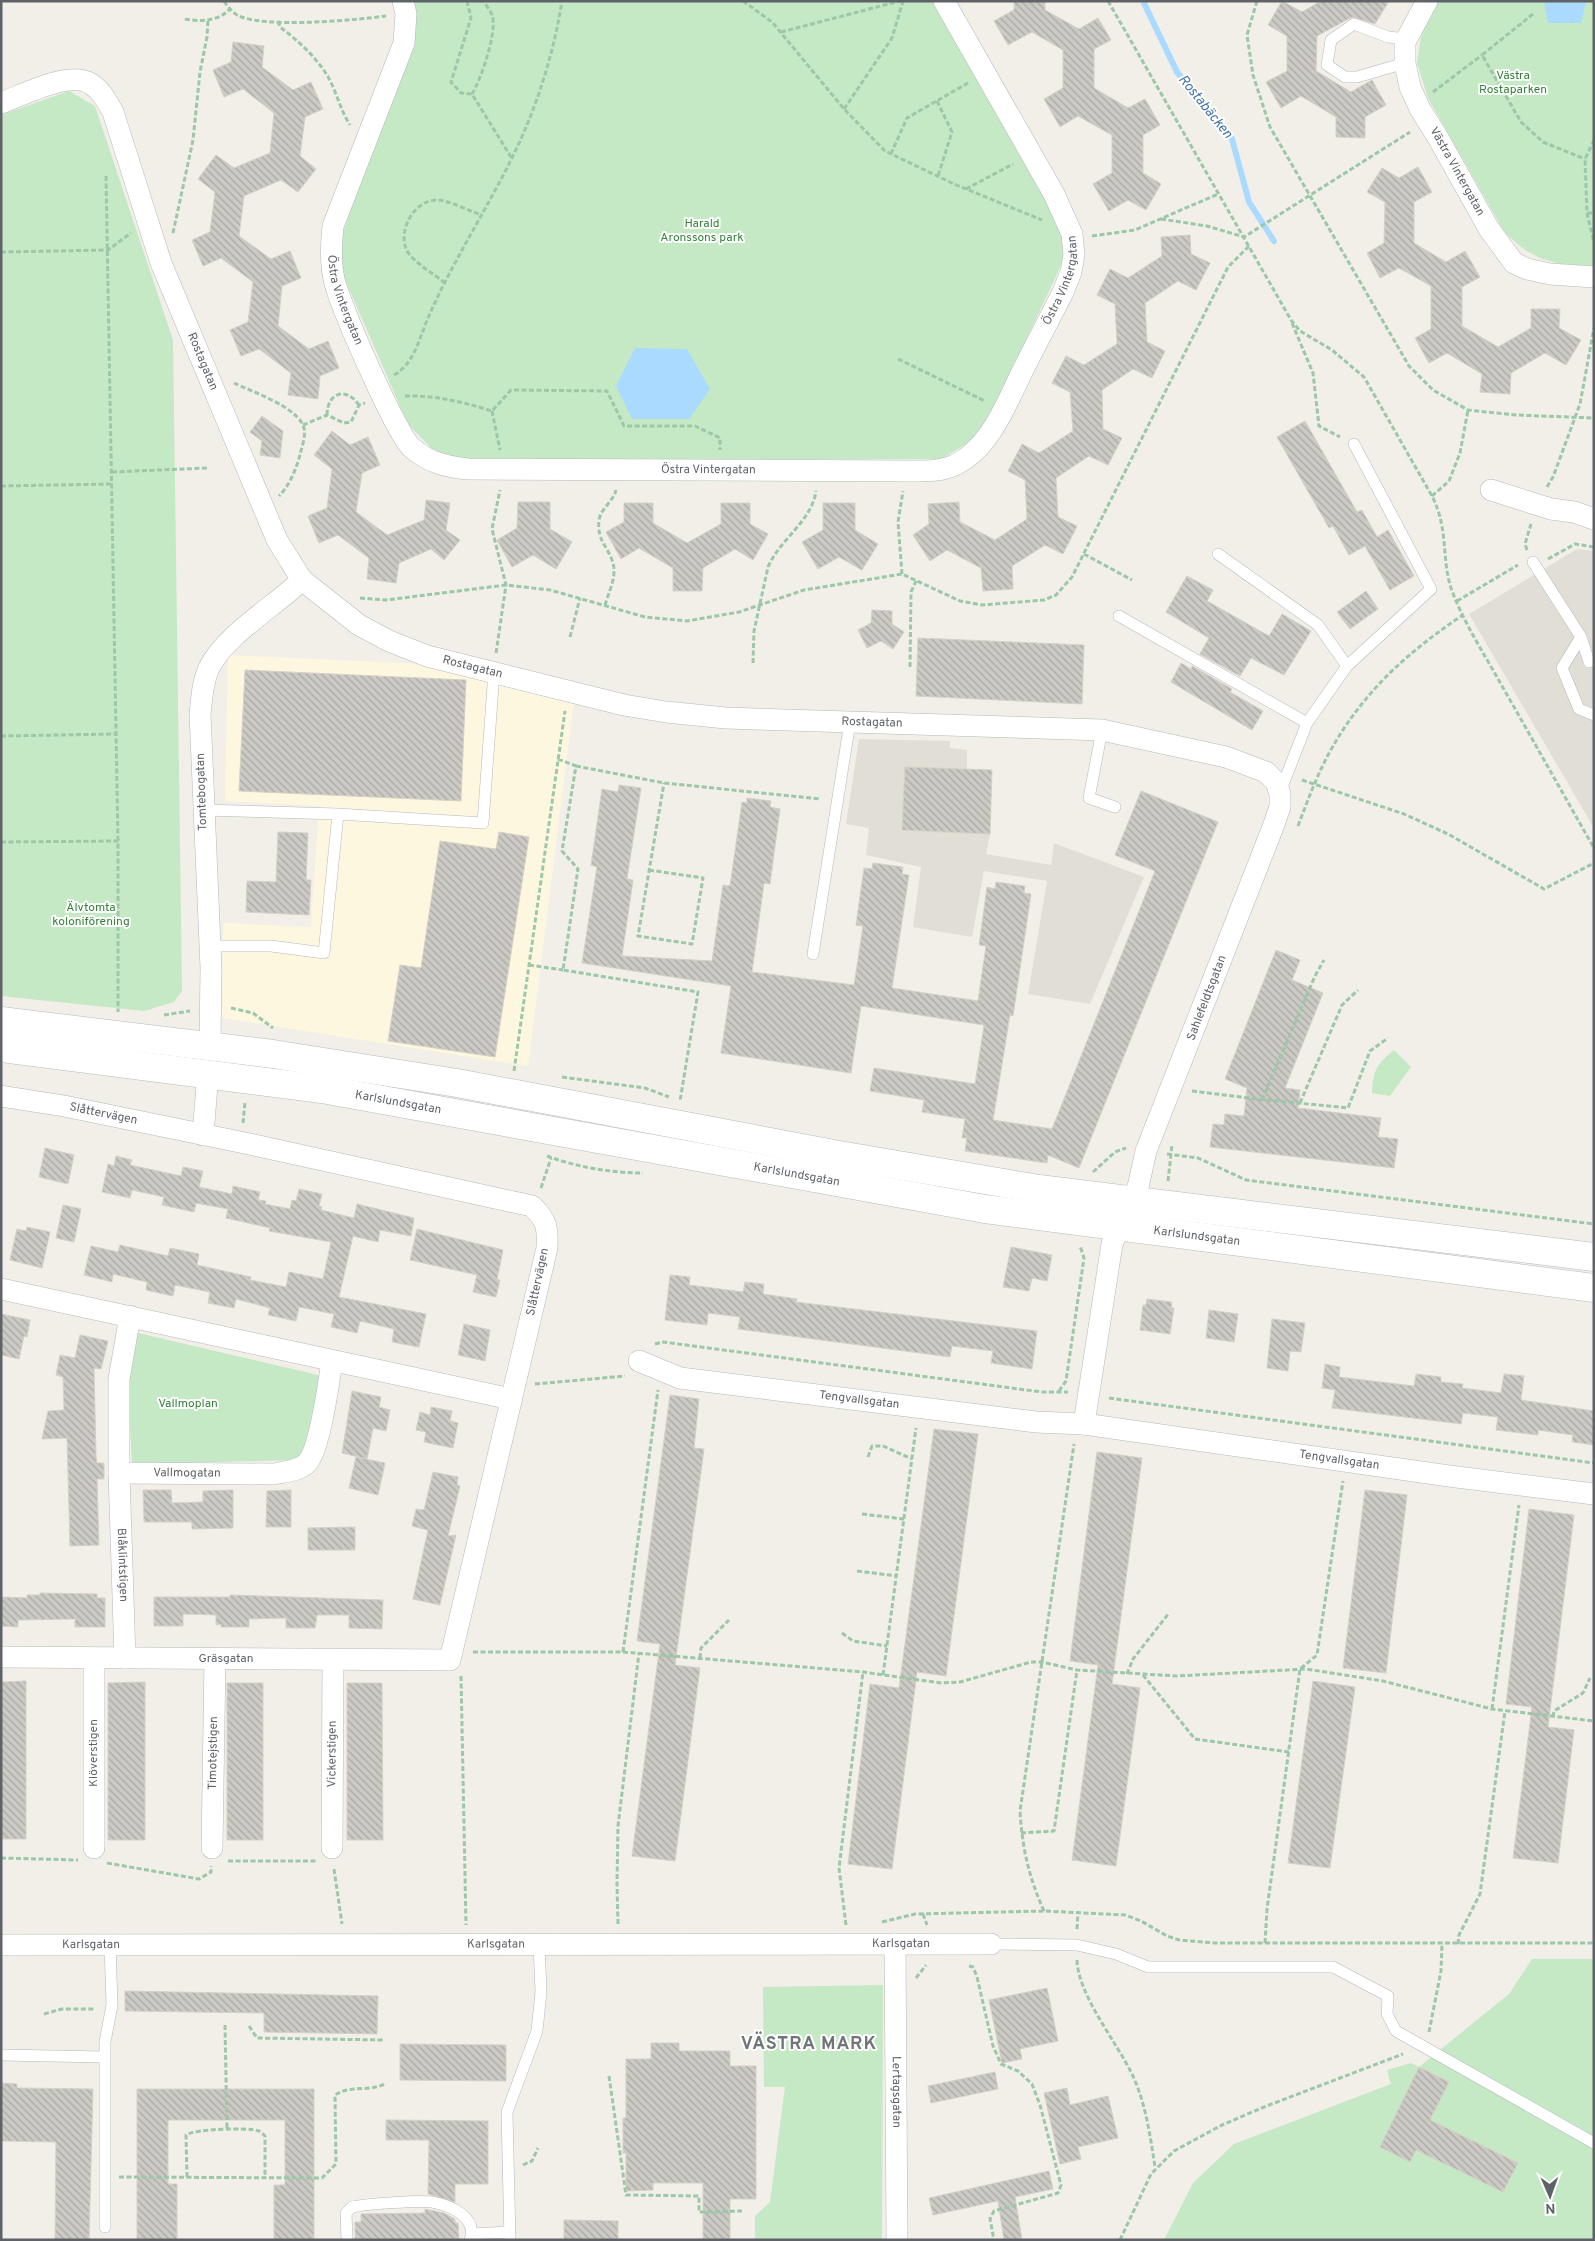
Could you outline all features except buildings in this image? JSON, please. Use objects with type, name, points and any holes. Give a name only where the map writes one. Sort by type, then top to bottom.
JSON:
[{"type":"main road","points":[[1,1021],[210,1045],[457,1083],[868,1160],[1039,1189],[1131,1202],[1594,1257]]},
{"type":"main road","points":[[208,1073],[210,1045]]},
{"type":"main road","name":"Karlslundsgatan","points":[[1,1048],[331,1090],[985,1209],[1119,1228],[1594,1288]]},
{"type":"main road","points":[[1119,1228],[1131,1202]]},
{"type":"street","name":"Östra Vintergatan","points":[[405,7],[404,43],[333,226],[331,250],[334,280],[342,303],[396,426],[410,447],[429,460],[448,467],[616,470],[906,471],[936,470],[954,465],[966,458],[984,440],[999,420],[1063,292],[1071,272],[1074,255],[1071,233],[1054,194],[944,1]]},
{"type":"street","name":"Västra Vintergatan","points":[[1427,1],[1407,38],[1405,63],[1410,87],[1422,112],[1489,229],[1514,262],[1527,269],[1550,274],[1594,277]]},
{"type":"street","name":"Rostagatan","points":[[1,104],[61,81],[78,80],[90,84],[102,94],[113,112],[156,249],[209,383],[277,540],[302,580],[359,625],[389,641],[427,656],[624,705],[666,712],[726,718],[1102,730],[1226,757],[1266,772],[1276,782],[1283,784]]},
{"type":"street","points":[[1491,490],[1536,504],[1594,518]]},
{"type":"street","name":"Tomtebogatan","points":[[210,1045],[211,1009],[200,714],[203,685],[210,667],[234,636],[281,600],[302,580]]},
{"type":"street","name":"Sahlefeldtsgatan","points":[[1131,1202],[1138,1187],[1146,1151],[1273,827],[1280,807],[1283,784]]},
{"type":"street","points":[[203,1135],[208,1073]]},
{"type":"street","name":"Slåttervägen","points":[[1,1096],[64,1106],[532,1206],[543,1217],[548,1230],[547,1248],[450,1660]]},
{"type":"street","points":[[1079,1431],[1088,1395],[1112,1244],[1119,1228]]},
{"type":"street","points":[[1,1289],[332,1360],[513,1393]]},
{"type":"street","points":[[119,1473],[119,1379],[130,1316]]},
{"type":"street","name":"Vallmogatan","points":[[119,1473],[274,1474],[292,1471],[307,1463],[315,1447],[332,1360]]},
{"type":"street","name":"Tengvallsgatan","points":[[639,1361],[680,1378],[1036,1422],[1079,1431],[1346,1462],[1594,1494]]},
{"type":"street","name":"Blåklintstigen","points":[[119,1473],[125,1658]]},
{"type":"street","name":"Gräsgatan","points":[[1,1657],[450,1660]]},
{"type":"street","name":"Klöverstigen","points":[[94,1658],[94,1854]]},
{"type":"street","name":"Timotejstigen","points":[[212,1855],[215,1659]]},
{"type":"street","name":"Vickerstigen","points":[[332,1854],[333,1660]]},
{"type":"street","name":"Lertagsgatan","points":[[895,1944],[897,2240]]},
{"type":"street","name":"Karlsgatan","points":[[1,1945],[991,1944]]},
{"type":"lane","points":[[1405,63],[1357,77],[1345,77],[1327,65],[1331,40],[1354,24],[1388,37],[1407,38]]},
{"type":"lane","points":[[1283,784],[1307,723],[1347,666],[1431,589],[1354,444]]},
{"type":"lane","points":[[1218,554],[1318,625],[1347,666]]},
{"type":"lane","points":[[1532,562],[1581,637],[1589,662]]},
{"type":"lane","points":[[1119,616],[1307,723]]},
{"type":"lane","points":[[1581,637],[1562,668],[1579,709],[1594,715]]},
{"type":"lane","points":[[203,810],[338,814],[483,823],[494,672]]},
{"type":"lane","points":[[813,954],[850,722]]},
{"type":"lane","points":[[1102,730],[1089,798],[1115,807]]},
{"type":"lane","points":[[209,946],[271,946],[324,953],[338,814]]},
{"type":"lane","points":[[347,2240],[346,2213],[352,2207],[431,2201],[453,2207],[468,2220],[471,2237],[509,2236],[507,2112],[536,2031],[541,1992],[539,1944]]},
{"type":"lane","points":[[991,1944],[1077,1945],[1116,1954],[1148,1967],[1333,1967],[1388,1996],[1388,2014],[1396,2031],[1594,2143]]},
{"type":"lane","points":[[105,2227],[105,2042],[111,2010],[110,1945]]},
{"type":"lane","points":[[1,2055],[105,2057]]},
{"type":"path","points":[[224,1],[238,15],[252,20],[278,21],[347,20],[405,7]]},
{"type":"path","points":[[472,1],[468,2],[470,18],[451,82],[461,93],[472,94]]},
{"type":"path","points":[[472,94],[481,78],[492,35],[492,16],[483,1]]},
{"type":"path","points":[[303,424],[327,415],[344,424],[351,422],[359,405],[381,390],[410,362],[428,316],[512,157],[534,108],[556,38],[562,1]]},
{"type":"path","points":[[743,1],[762,13],[782,32],[844,109],[876,144],[890,154],[966,189],[1071,233],[1135,230],[1218,194]]},
{"type":"path","points":[[782,32],[902,1],[892,38],[844,109]]},
{"type":"path","points":[[1108,1],[1291,320],[1313,373],[1319,426],[1354,444]]},
{"type":"path","points":[[1255,2],[1247,35],[1253,74],[1270,127],[1409,366],[1433,390],[1468,410],[1516,415],[1594,418]]},
{"type":"path","points":[[185,19],[198,22],[208,20],[224,16],[230,9]]},
{"type":"path","points":[[1161,219],[1207,226],[1244,237],[1311,196],[1422,112],[1482,55],[1533,14]]},
{"type":"path","points":[[156,249],[169,243],[175,228],[193,140],[200,72],[208,37],[208,20]]},
{"type":"path","points":[[278,21],[280,27],[307,50],[325,72],[341,112],[350,125],[357,131],[368,135]]},
{"type":"path","points":[[1482,55],[1521,122],[1543,142],[1586,159]]},
{"type":"path","points":[[890,154],[907,118],[985,73]]},
{"type":"path","points":[[472,94],[512,157]]},
{"type":"path","points":[[937,101],[952,132],[938,176]]},
{"type":"path","points":[[1594,140],[1586,159],[1587,213],[1594,243]]},
{"type":"path","points":[[966,189],[1032,154]]},
{"type":"path","points":[[106,176],[118,841],[118,1018]]},
{"type":"path","points":[[445,284],[410,254],[405,244],[403,233],[410,217],[421,204],[438,200],[481,215]]},
{"type":"path","points":[[1587,213],[1594,213]]},
{"type":"path","points":[[1,252],[108,250],[148,222]]},
{"type":"path","points":[[334,605],[347,598],[386,600],[506,585],[550,590],[645,617],[687,621],[739,612],[804,590],[902,574],[960,602],[982,605],[1044,600],[1056,595],[1072,577],[1228,267],[1249,246]]},
{"type":"path","points":[[1291,320],[1300,331],[1332,350],[1364,377],[1440,511],[1448,574],[1457,601],[1594,848]]},
{"type":"path","points":[[1532,562],[1525,544],[1536,504],[1553,477],[1580,404],[1594,328]]},
{"type":"path","points":[[898,359],[1004,410]]},
{"type":"path","points":[[209,383],[222,380],[233,383],[283,406],[303,424],[304,439],[290,482],[280,495],[261,505]]},
{"type":"path","points":[[381,390],[458,401],[492,411]]},
{"type":"path","points":[[492,411],[511,390],[607,391],[624,426],[695,426],[720,438],[721,470]]},
{"type":"path","points":[[327,415],[329,403],[336,396],[346,394],[351,396],[359,405]]},
{"type":"path","points":[[1432,496],[1449,481],[1460,453],[1468,410]]},
{"type":"path","points":[[492,411],[505,469],[492,529],[506,585],[494,672]]},
{"type":"path","points":[[112,472],[207,468]]},
{"type":"path","points":[[605,605],[612,582],[614,567],[612,559],[600,538],[599,521],[602,510],[615,493],[616,470]]},
{"type":"path","points":[[753,663],[754,631],[771,559],[809,512],[815,500],[817,470]]},
{"type":"path","points":[[902,574],[898,522],[906,471]]},
{"type":"path","points":[[1,486],[112,484]]},
{"type":"path","points":[[1457,601],[1519,564],[1546,559],[1575,544],[1594,547]]},
{"type":"path","points":[[1084,554],[1132,580]]},
{"type":"path","points":[[910,667],[912,592],[916,581]]},
{"type":"path","points":[[570,637],[580,598]]},
{"type":"path","points":[[1296,830],[1328,755],[1345,727],[1374,687],[1434,634],[1464,614]]},
{"type":"path","points":[[514,1074],[568,690]]},
{"type":"path","points":[[1,736],[116,734]]},
{"type":"path","points":[[558,759],[576,766],[664,783],[837,800]]},
{"type":"path","points":[[564,970],[578,869],[562,851],[576,766]]},
{"type":"path","points":[[649,870],[703,878],[692,944],[638,936],[649,870],[664,783]]},
{"type":"path","points":[[1283,784],[1314,784],[1404,814],[1448,834],[1544,888],[1594,863]]},
{"type":"path","points":[[1,842],[118,841]]},
{"type":"path","points":[[1262,1100],[1315,976],[1324,960]]},
{"type":"path","points":[[529,965],[698,992],[680,1101],[646,1088],[561,1076]]},
{"type":"path","points":[[1300,1103],[1342,1005],[1358,990]]},
{"type":"path","points":[[1192,1090],[1262,1100],[1348,1108],[1370,1051],[1388,1038]]},
{"type":"path","points":[[1189,1098],[1196,1082]]},
{"type":"path","points":[[1165,1206],[1174,1138]]},
{"type":"path","points":[[1146,1151],[1198,1158],[1246,1180],[1594,1224]]},
{"type":"path","points":[[532,1206],[539,1195],[551,1158]]},
{"type":"path","points":[[1059,1391],[1066,1381],[1084,1258],[1073,1229],[1074,1222]]},
{"type":"path","points":[[639,1361],[646,1347],[663,1342],[1042,1392],[1059,1391],[1594,1463]]},
{"type":"path","points":[[513,1393],[653,1373],[661,1370],[624,1652]]},
{"type":"path","points":[[883,1676],[919,1407]]},
{"type":"path","points":[[1044,1911],[1029,1876],[1021,1833],[1020,1811],[1079,1431]]},
{"type":"path","points":[[868,1457],[872,1446],[882,1446],[912,1459]]},
{"type":"path","points":[[1265,1943],[1267,1909],[1300,1669],[1317,1655],[1320,1642],[1346,1462]]},
{"type":"path","points":[[1492,1709],[1522,1485]]},
{"type":"path","points":[[862,1514],[904,1519]]},
{"type":"path","points":[[857,1571],[896,1576]]},
{"type":"path","points":[[1127,1674],[1133,1659],[1169,1613]]},
{"type":"path","points":[[700,1658],[701,1648],[729,1620]]},
{"type":"path","points":[[842,1633],[853,1641],[887,1646]]},
{"type":"path","points":[[466,1925],[462,1679],[458,1669],[450,1660],[472,1652],[624,1652],[863,1672],[941,1683],[960,1682],[1031,1662],[1042,1662],[1077,1670],[1177,1676],[1300,1669],[1382,1681],[1492,1709],[1594,1721]]},
{"type":"path","points":[[618,1926],[618,1826],[639,1653]]},
{"type":"path","points":[[1021,1833],[1054,1831],[1077,1670]]},
{"type":"path","points":[[840,1927],[846,1926],[839,1868],[863,1672]]},
{"type":"path","points":[[1142,1674],[1195,1740],[1289,1752]]},
{"type":"path","points":[[1553,1716],[1554,1711],[1583,1692],[1590,1678]]},
{"type":"path","points":[[1458,1944],[1459,1935],[1480,1894],[1505,1711]]},
{"type":"path","points":[[1,1858],[94,1854],[199,1879],[211,1872],[212,1855],[319,1861],[332,1854],[342,1925]]},
{"type":"path","points":[[876,1923],[915,1914],[1044,1911],[1125,1915],[1179,1940],[1265,1943],[1594,1943]]},
{"type":"path","points":[[1078,1912],[1078,1973],[1084,1990],[1131,2073],[1142,2098],[1155,2168]]},
{"type":"path","points":[[1120,2240],[1155,2168],[1174,2151],[1222,2125],[1421,2045],[1429,2034],[1441,1971],[1442,1944]]},
{"type":"path","points":[[966,1965],[973,1967],[977,1976],[993,2046],[1001,2064],[1018,2071],[1032,2084],[1040,2105],[1060,2185],[1058,2193],[994,2211],[990,2219],[994,2240]]},
{"type":"path","points":[[44,2014],[62,2008],[111,2010]]},
{"type":"path","points":[[225,2025],[227,2130]]},
{"type":"path","points":[[249,2026],[257,2038],[385,2040]]},
{"type":"path","points":[[609,2076],[626,2195],[699,2196],[699,2212],[742,2211]]},
{"type":"path","points":[[105,2177],[322,2178],[336,2164],[335,2095],[343,2090],[373,2089],[385,2084]]},
{"type":"path","points":[[186,2177],[186,2135],[191,2131],[227,2130],[258,2131],[266,2136],[265,2177]]},
{"type":"shaded area","points":[[1577,549],[1594,551],[1594,828],[1469,614]]},
{"type":"shaded area","points":[[228,655],[425,664],[574,701],[528,1066],[222,1018],[223,923],[311,927],[319,806],[225,801]]},
{"type":"shaded area","points":[[859,739],[950,741],[950,748],[967,750],[967,769],[992,770],[990,834],[986,854],[1051,865],[1054,843],[1144,877],[1090,1004],[1028,994],[1047,881],[984,871],[972,937],[913,927],[921,867],[866,855],[869,828],[846,824]]},
{"type":"green space","name":"Harald Aronssons park","points":[[411,1],[933,1],[1053,208],[1065,233],[1064,259],[990,417],[971,441],[941,459],[472,460],[437,454],[408,424],[342,273],[338,246],[378,135]]},
{"type":"green space","name":"Västra Rostaparken","points":[[1437,1],[1594,1],[1594,266],[1560,264],[1540,258],[1525,250],[1505,233],[1428,98],[1417,63],[1421,37],[1429,14]]},
{"type":"green space","name":"Älvtomta koloniförening","points":[[69,91],[95,106],[173,340],[182,991],[174,1002],[144,1011],[1,996],[1,115]]},
{"type":"green space","points":[[1394,1050],[1411,1067],[1390,1096],[1372,1093],[1373,1079],[1377,1068]]},
{"type":"green space","name":"Vallmoplan","points":[[138,1333],[322,1376],[301,1460],[132,1464],[128,1386]]},
{"type":"green space","points":[[1532,1959],[1594,1959],[1594,2240],[1164,2240],[1193,2183],[1234,2144],[1391,2084],[1387,2070],[1411,2063],[1419,2067],[1509,1994]]},
{"type":"green space","points":[[883,1985],[882,2240],[755,2240],[755,2216],[770,2202],[785,2087],[764,2087],[763,1987]]},
{"type":"water","points":[[1544,1],[1586,1],[1581,23],[1548,23]]},
{"type":"water","points":[[635,348],[687,349],[710,389],[689,419],[632,419],[616,386]]},
{"type":"waterway","name":"Rostabäcken","points":[[1143,1],[1177,72],[1232,139],[1249,202],[1274,241]]},
{"type":"district","name":"VÄSTRA MARK","points":[[809,2044]]}]
